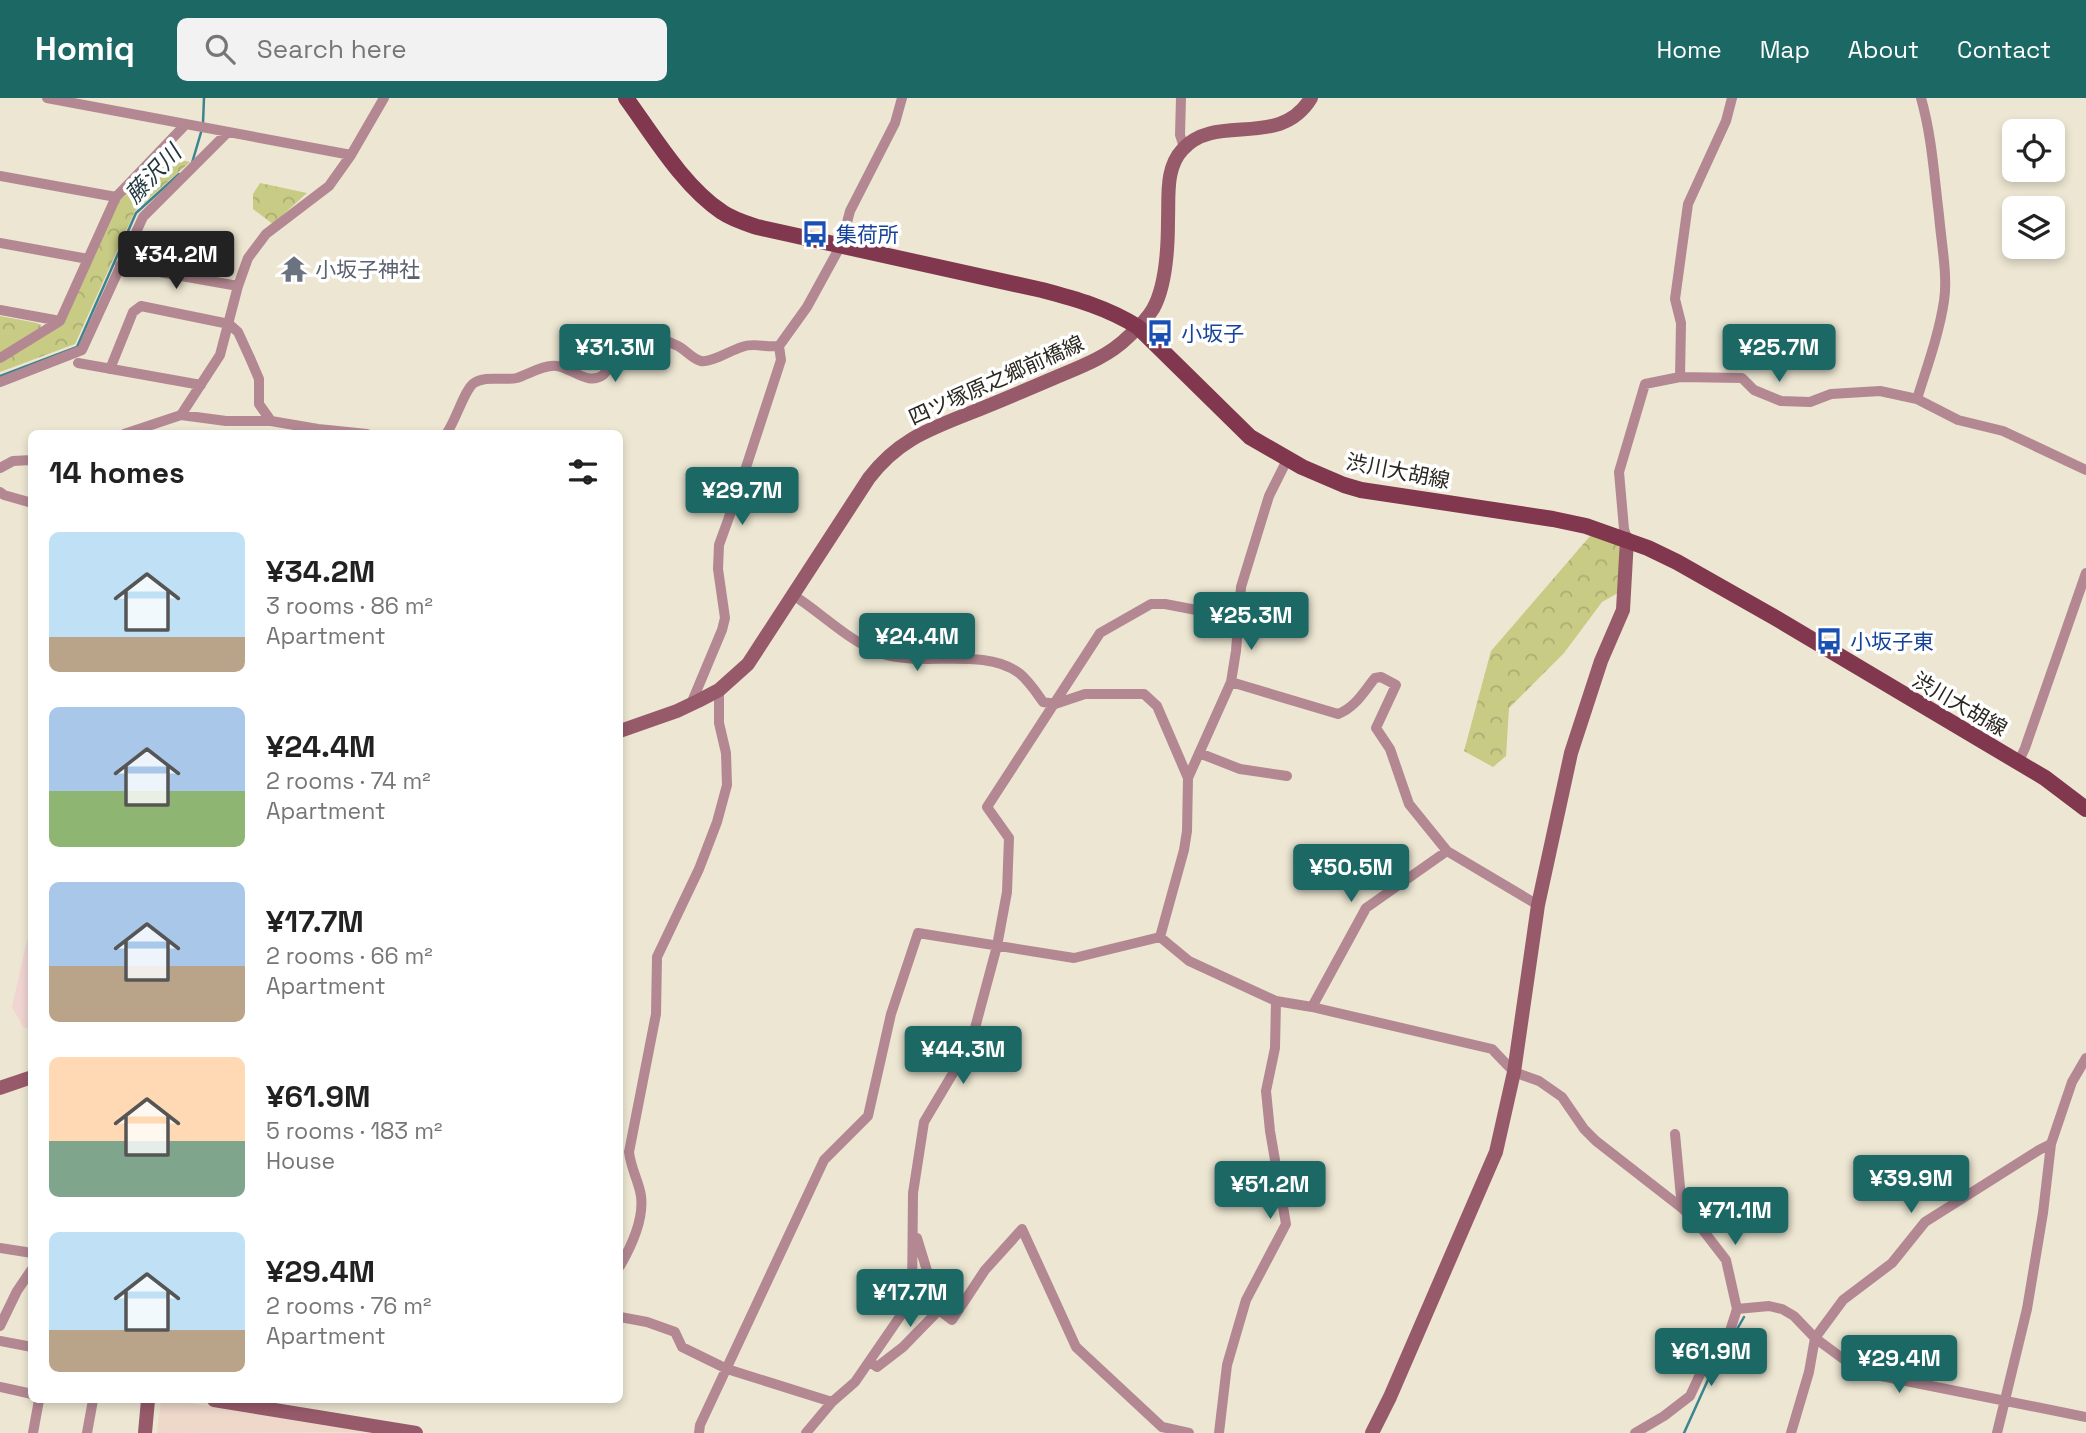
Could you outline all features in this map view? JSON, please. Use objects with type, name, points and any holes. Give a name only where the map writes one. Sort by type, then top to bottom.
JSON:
[{"type":"main road","name":"渋川大胡線","points":[[626,98],[673,163],[704,198],[723,213],[757,227],[1042,290],[1083,301],[1119,315],[1138,327],[1250,437],[1287,460],[1361,490],[1553,519],[1627,539],[1677,562],[2045,778],[2086,809]]},
{"type":"street","points":[[47,98],[351,155]]},
{"type":"street","points":[[181,415],[220,355],[248,258],[266,233],[329,186],[351,155],[384,98]]},
{"type":"street","points":[[449,430],[472,384],[481,379],[514,378],[554,365],[595,379],[604,375],[631,336],[644,335],[678,346],[699,361],[707,361],[745,345],[769,348],[779,346],[807,307],[841,245],[850,211],[895,123],[902,98]]},
{"type":"street","points":[[1181,98],[1180,135],[1184,147],[1195,139],[1213,133],[1258,129],[1286,122],[1306,107],[1311,98]]},
{"type":"street","points":[[1681,377],[1681,323],[1675,299],[1688,204],[1726,121],[1732,98]]},
{"type":"street","points":[[1917,399],[1945,299],[1937,187],[1931,140],[1921,98]]},
{"type":"street","points":[[0,358],[60,321],[116,197],[186,124]]},
{"type":"street","points":[[0,382],[82,350],[143,217],[227,133]]},
{"type":"street","name":"四ツ塚原之郷前橋線","points":[[623,730],[691,704],[719,690],[748,664],[869,478],[882,461],[903,444],[938,425],[1076,369],[1115,348],[1138,327],[1152,309],[1159,293],[1168,225],[1169,182],[1174,161],[1184,147]]},
{"type":"street","points":[[0,176],[116,197]]},
{"type":"street","points":[[0,243],[88,259]]},
{"type":"street","points":[[120,265],[238,286]]},
{"type":"street","points":[[110,369],[133,312],[141,306],[229,324],[238,332],[254,368],[258,379],[259,404],[271,421]]},
{"type":"street","points":[[0,310],[60,321]]},
{"type":"street","points":[[691,704],[722,631],[725,618],[718,569],[719,545],[781,360],[779,346]]},
{"type":"street","points":[[78,363],[201,386]]},
{"type":"street","points":[[1372,1433],[1496,1153],[1514,1072],[1538,905],[1571,752],[1601,661],[1623,610],[1627,539],[1619,472],[1645,384],[1681,377],[1742,378],[1754,390],[1781,401],[1810,402],[1831,394],[1880,391],[1917,399],[1958,420],[2003,431],[2086,470]]},
{"type":"street","points":[[136,430],[181,415],[226,421],[271,421],[309,430]]},
{"type":"street","points":[[0,468],[13,461],[28,460]]},
{"type":"street","points":[[1160,937],[1184,850],[1188,778],[1231,682],[1241,587],[1269,496],[1287,460]]},
{"type":"street","points":[[0,492],[28,502]]},
{"type":"street","points":[[2018,763],[2086,573]]},
{"type":"street","points":[[793,595],[855,640],[874,650],[896,657],[994,663],[1018,672],[1043,702],[1055,704],[1084,694],[1144,694],[1157,706],[1188,778]]},
{"type":"street","points":[[806,1433],[832,1402],[855,1382],[912,1298],[913,1193],[923,1122],[971,1043],[997,946],[1007,892],[1009,838],[987,807],[1100,633],[1151,604],[1166,604],[1238,618]]},
{"type":"street","points":[[1231,682],[1338,714],[1355,704],[1375,678],[1381,677],[1396,685],[1376,728],[1390,749],[1409,804],[1447,851],[1538,905]]},
{"type":"street","points":[[623,1261],[633,1244],[640,1210],[641,1196],[629,1152],[656,1014],[657,957],[699,869],[717,822],[727,785],[726,753],[719,723],[719,690]]},
{"type":"street","points":[[1199,753],[1240,769],[1287,776]]},
{"type":"street","points":[[1312,1007],[1366,908],[1447,851]]},
{"type":"street","points":[[699,1433],[700,1425],[824,1160],[868,1115],[891,1014],[918,933],[1074,958],[1160,937]]},
{"type":"street","points":[[1160,937],[1189,961],[1276,1001],[1492,1049],[1514,1072],[1539,1081],[1562,1097],[1584,1129],[1596,1141],[1682,1208],[1699,1225],[1726,1260],[1737,1309],[1730,1331],[1709,1355],[1690,1396],[1635,1433]]},
{"type":"street","points":[[1219,1433],[1227,1365],[1246,1300],[1286,1224],[1266,1091],[1275,1048],[1276,1001]]},
{"type":"street","points":[[1997,1433],[2027,1309],[2051,1144],[2072,1082],[2086,1058]]},
{"type":"street","points":[[0,1088],[28,1078]]},
{"type":"street","points":[[1675,1135],[1682,1208]]},
{"type":"street","points":[[1791,1433],[1809,1373],[1815,1338],[1843,1300],[1892,1263],[1926,1222],[2051,1144]]},
{"type":"street","points":[[913,1224],[939,1310],[952,1320],[985,1270],[1022,1229],[1076,1347],[1160,1430],[1189,1433]]},
{"type":"street","points":[[0,1248],[28,1252]]},
{"type":"street","points":[[0,1326],[4,1310],[28,1275]]},
{"type":"street","points":[[1737,1309],[1769,1306],[1782,1309],[1861,1372],[2086,1417]]},
{"type":"street","points":[[870,1362],[877,1367],[903,1347],[939,1310]]},
{"type":"street","points":[[623,1318],[647,1322],[675,1332],[682,1347],[727,1370],[832,1402]]},
{"type":"street","points":[[0,1341],[28,1346]]},
{"type":"street","points":[[0,1387],[28,1393]]},
{"type":"street","points":[[33,1433],[38,1403]]},
{"type":"street","points":[[87,1433],[92,1403]]},
{"type":"street","points":[[145,1433],[148,1403]]},
{"type":"street","points":[[231,1403],[387,1431],[416,1433]]},
{"type":"shaded area","points":[[28,935],[28,1027],[24,1028],[12,1007]]},
{"type":"shaded area","points":[[161,1403],[189,1403],[375,1432],[157,1433]]},
{"type":"green space","points":[[162,156],[190,162],[135,211],[75,344],[0,372],[0,363],[64,323],[119,200]]},
{"type":"green space","points":[[260,183],[307,193],[273,224],[253,209],[253,194]]},
{"type":"green space","points":[[0,316],[37,323],[41,325],[0,354]]},
{"type":"green space","points":[[1591,535],[1620,542],[1618,593],[1602,602],[1564,653],[1509,708],[1506,756],[1493,767],[1464,751],[1491,651]]},
{"type":"waterway","name":"藤沢川","points":[[203,123],[204,98]]},
{"type":"waterway","name":"藤沢川","points":[[192,163],[202,129]]},
{"type":"waterway","name":"藤沢川","points":[[0,376],[77,347],[136,213],[179,174]]},
{"type":"waterway","points":[[1684,1433],[1716,1362],[1744,1317]]},
{"type":"place","name":"集荷所","points":[[815,234]]},
{"type":"place","name":"小坂子神社","points":[[294,269]]},
{"type":"place","name":"小坂子","points":[[1160,333]]},
{"type":"place","name":"小坂子東","points":[[1829,641]]}]
